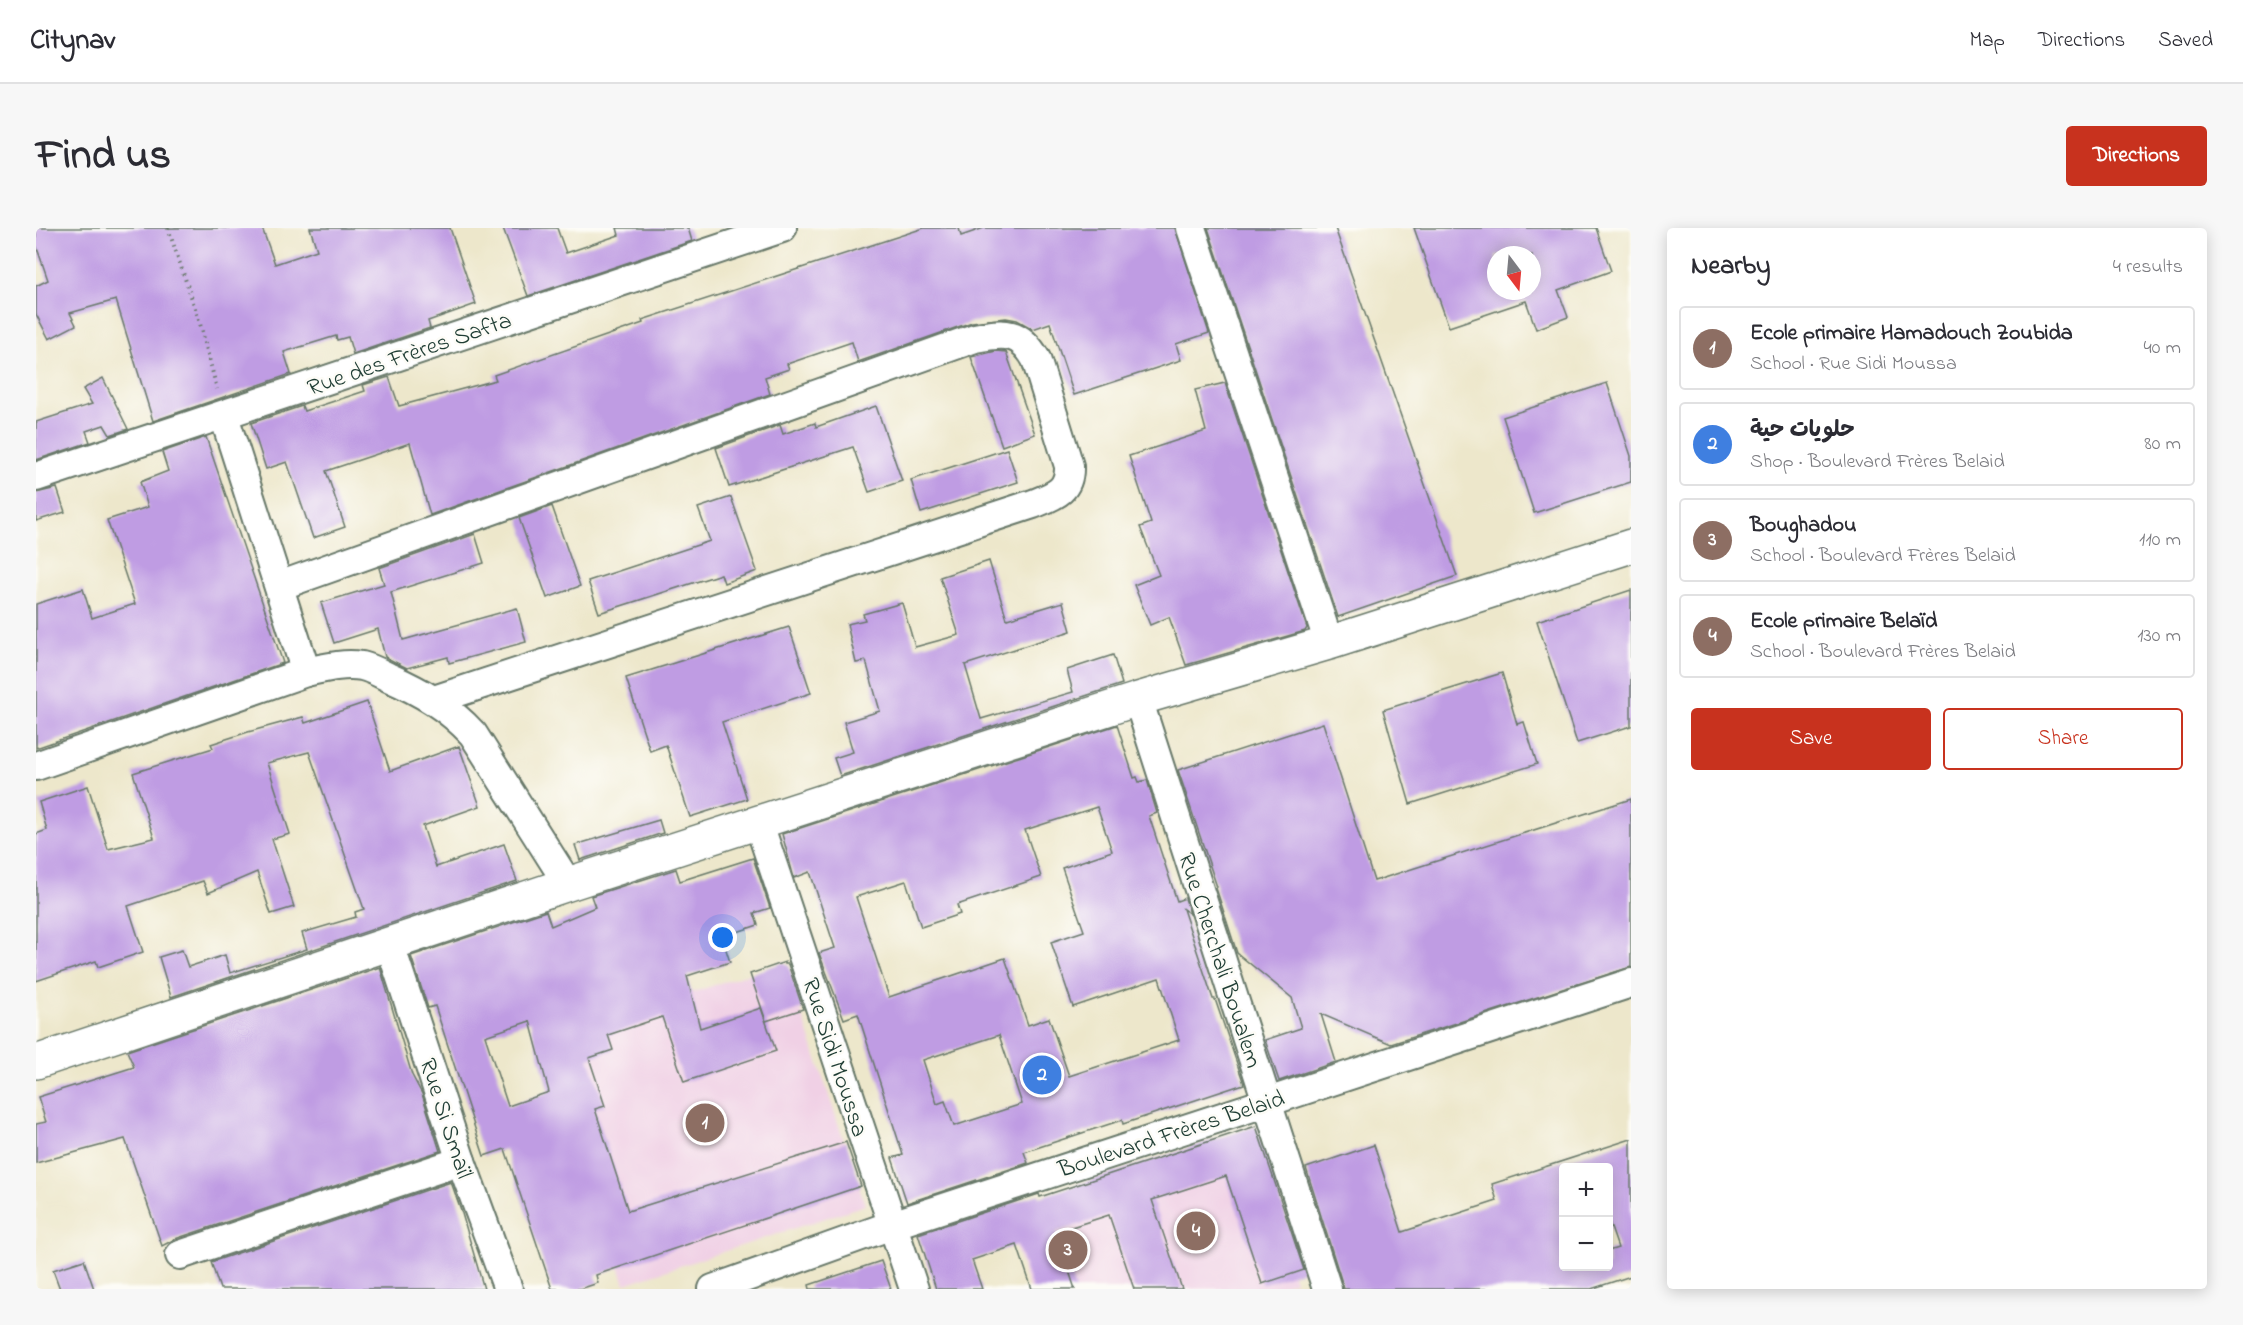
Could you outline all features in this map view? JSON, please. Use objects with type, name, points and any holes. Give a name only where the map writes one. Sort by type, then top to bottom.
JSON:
[{"type":"main road","points":[[36,1062],[568,884],[759,824],[1138,699],[1329,643],[1631,546]]},
{"type":"street","name":"Rue des Frères Safta","points":[[36,477],[782,228]]},
{"type":"street","points":[[1191,228],[1329,643]]},
{"type":"street","points":[[279,586],[975,338],[998,334],[1016,336],[1028,345],[1036,359],[1069,466],[1070,477],[1060,492],[1022,508],[434,700]]},
{"type":"street","points":[[224,416],[306,672]]},
{"type":"street","points":[[36,766],[306,672],[345,665],[364,666],[434,700],[455,715],[473,734],[568,884]]},
{"type":"street","name":"Rue Cherchali Boualem","points":[[1138,699],[1327,1289]]},
{"type":"street","name":"Rue Sidi Moussa","points":[[759,824],[914,1289]]},
{"type":"street","name":"Rue Si Smaïl","points":[[390,945],[460,1161],[508,1289]]},
{"type":"street","name":"Boulevard Frères Belaid","points":[[713,1289],[892,1225],[1631,983]]},
{"type":"street","points":[[180,1255],[460,1161]]},
{"type":"path","points":[[168,228],[200,320],[224,416]]},
{"type":"shaded area","points":[[785,962],[865,1205],[625,1284],[545,1041]]},
{"type":"shaded area","points":[[1249,1134],[1295,1281],[1270,1289],[1029,1289],[1004,1211]]},
{"type":"building","points":[[36,228],[262,228],[275,264],[317,250],[310,228],[450,228],[476,304],[428,321],[430,328],[353,354],[348,337],[337,340],[336,336],[284,352],[291,374],[153,421],[116,300],[70,313],[76,325],[49,339],[36,314],[36,286],[48,280],[36,245]]},
{"type":"building","points":[[503,228],[557,228],[566,253],[619,235],[617,228],[688,228],[692,241],[528,296]]},
{"type":"building","points":[[924,228],[959,228],[961,236],[984,228],[1175,228],[1209,333],[1176,344],[1181,360],[1074,395],[1050,323],[1033,329],[1017,320],[1006,318],[972,322],[858,362],[852,342],[787,364],[789,369],[765,377],[770,394],[430,515],[410,443],[326,471],[345,527],[313,538],[287,462],[266,469],[251,423],[302,406],[304,411],[365,391],[363,385],[389,377],[399,406],[496,380],[494,375],[643,323],[642,320]]},
{"type":"building","points":[[1208,228],[1335,228],[1457,576],[1338,617]]},
{"type":"building","points":[[1414,228],[1596,228],[1611,271],[1558,290],[1568,317],[1536,329],[1526,301],[1449,327]]},
{"type":"building","points":[[996,351],[1006,352],[1035,434],[1002,446],[971,357]]},
{"type":"building","points":[[103,378],[128,429],[110,435],[104,425],[86,431],[90,442],[36,460],[36,422],[92,404],[83,389]]},
{"type":"building","points":[[1225,383],[1307,628],[1305,631],[1186,665],[1169,617],[1150,625],[1134,585],[1159,575],[1140,527],[1151,523],[1129,456],[1206,431],[1195,390]]},
{"type":"building","points":[[1607,383],[1631,456],[1631,482],[1534,513],[1503,417]]},
{"type":"building","points":[[876,406],[902,481],[869,492],[853,447],[729,487],[716,448],[780,425],[783,434],[815,423],[816,427]]},
{"type":"building","points":[[206,437],[283,663],[36,748],[36,604],[83,589],[92,618],[135,604],[107,520],[148,507],[140,482],[168,471],[162,452]]},
{"type":"building","points":[[1007,449],[1018,482],[921,513],[911,480]]},
{"type":"building","points":[[57,488],[65,512],[36,521],[36,493]]},
{"type":"building","points":[[731,497],[757,571],[724,583],[721,574],[599,613],[588,581],[710,541],[698,508]]},
{"type":"building","points":[[552,506],[580,586],[547,598],[519,518]]},
{"type":"building","points":[[475,534],[484,563],[391,592],[403,640],[517,608],[526,642],[449,663],[448,657],[407,668],[385,657],[378,629],[334,643],[321,603],[384,584],[379,568]]},
{"type":"building","points":[[989,561],[1007,619],[1063,602],[1071,631],[965,665],[981,719],[1073,692],[1067,670],[1113,655],[1122,684],[840,776],[834,758],[853,752],[844,722],[880,711],[866,661],[856,663],[847,624],[865,620],[863,614],[902,603],[915,647],[959,635],[940,577]]},
{"type":"building","points":[[1631,590],[1631,726],[1577,743],[1537,621]]},
{"type":"building","points":[[789,627],[811,693],[722,722],[747,799],[690,817],[666,745],[650,751],[626,678]]},
{"type":"building","points":[[1502,673],[1517,724],[1524,722],[1537,764],[1410,804],[1383,710]]},
{"type":"building","points":[[367,702],[390,771],[459,746],[480,806],[423,826],[436,867],[504,844],[517,881],[171,997],[159,957],[182,950],[188,967],[225,955],[230,973],[307,949],[302,933],[356,917],[355,912],[364,909],[309,752],[267,763],[290,834],[272,839],[294,907],[271,914],[257,872],[208,893],[203,881],[128,906],[143,952],[98,967],[96,961],[36,981],[36,834],[47,830],[39,802],[88,786],[108,849],[154,838],[133,773],[213,748],[211,744],[248,732],[303,717],[305,723]]},
{"type":"building","points":[[1323,723],[1374,881],[1631,799],[1631,967],[1391,1044],[1321,1014],[1336,1062],[1279,1081],[1265,1040],[1301,1028],[1292,998],[1237,953],[1178,770]]},
{"type":"building","points":[[1117,725],[1134,778],[1137,777],[1139,782],[1147,780],[1157,813],[1149,816],[1177,901],[1185,898],[1190,914],[1183,909],[1244,1084],[1123,1124],[1122,1120],[1024,1152],[1028,1163],[907,1203],[892,1158],[903,1155],[858,1014],[844,1019],[819,953],[835,948],[810,872],[794,878],[782,834]],"holes":[[[1097,807],[1112,851],[1062,868],[1084,931],[1051,942],[1073,1007],[1159,978],[1179,1040],[1069,1076],[1049,1018],[1028,1025],[1005,958],[889,997],[856,897],[906,881],[921,927],[960,914],[957,905],[1041,877],[1025,830]],[[999,1035],[1022,1104],[954,1126],[945,1101],[937,1104],[923,1060]]]},
{"type":"building","points":[[659,820],[663,833],[580,860],[575,845]]},
{"type":"building","points":[[753,858],[770,908],[754,913],[758,925],[722,937],[730,962],[687,976],[700,1028],[761,1008],[776,1051],[684,1082],[662,1017],[608,1035],[613,1050],[589,1058],[605,1106],[595,1109],[628,1211],[846,1142],[861,1186],[596,1275],[598,1283],[580,1289],[552,1289],[505,1149],[484,1156],[435,1006],[428,1008],[411,956],[546,911],[551,926],[595,907],[591,896],[676,869],[680,881]],"holes":[[[530,1021],[549,1092],[508,1106],[485,1036]]]},
{"type":"building","points":[[785,962],[788,964],[803,1009],[766,1021],[750,974]]},
{"type":"building","points":[[380,967],[412,1075],[422,1094],[440,1151],[175,1239],[162,1246],[125,1139],[36,1163],[36,1124],[46,1122],[38,1097],[134,1067],[127,1051]]},
{"type":"building","points":[[1256,1126],[1304,1270],[1262,1284],[1226,1176],[1152,1200],[1182,1289],[1134,1289],[1109,1215],[1056,1232],[1075,1289],[1032,1289],[1017,1245],[972,1260],[982,1289],[936,1289],[918,1234],[1039,1194],[1040,1197]]},
{"type":"building","points":[[1631,1139],[1631,1276],[1591,1289],[1344,1289],[1306,1168],[1374,1145],[1402,1232],[1497,1201],[1492,1184]]},
{"type":"building","points":[[451,1182],[484,1289],[220,1289],[211,1262]]},
{"type":"building","points":[[84,1260],[94,1289],[60,1289],[53,1270]]},
{"type":"building","points":[[881,1261],[891,1289],[810,1289],[809,1285]]},
{"type":"place","name":"حلويات حية","points":[[1042,1075]]},
{"type":"place","name":"Ecole primaire Hamadouch Zoubida","points":[[705,1123]]},
{"type":"place","name":"Ecole primaire Belaïd","points":[[1196,1231]]},
{"type":"place","name":"Boughadou","points":[[1068,1250]]}]
